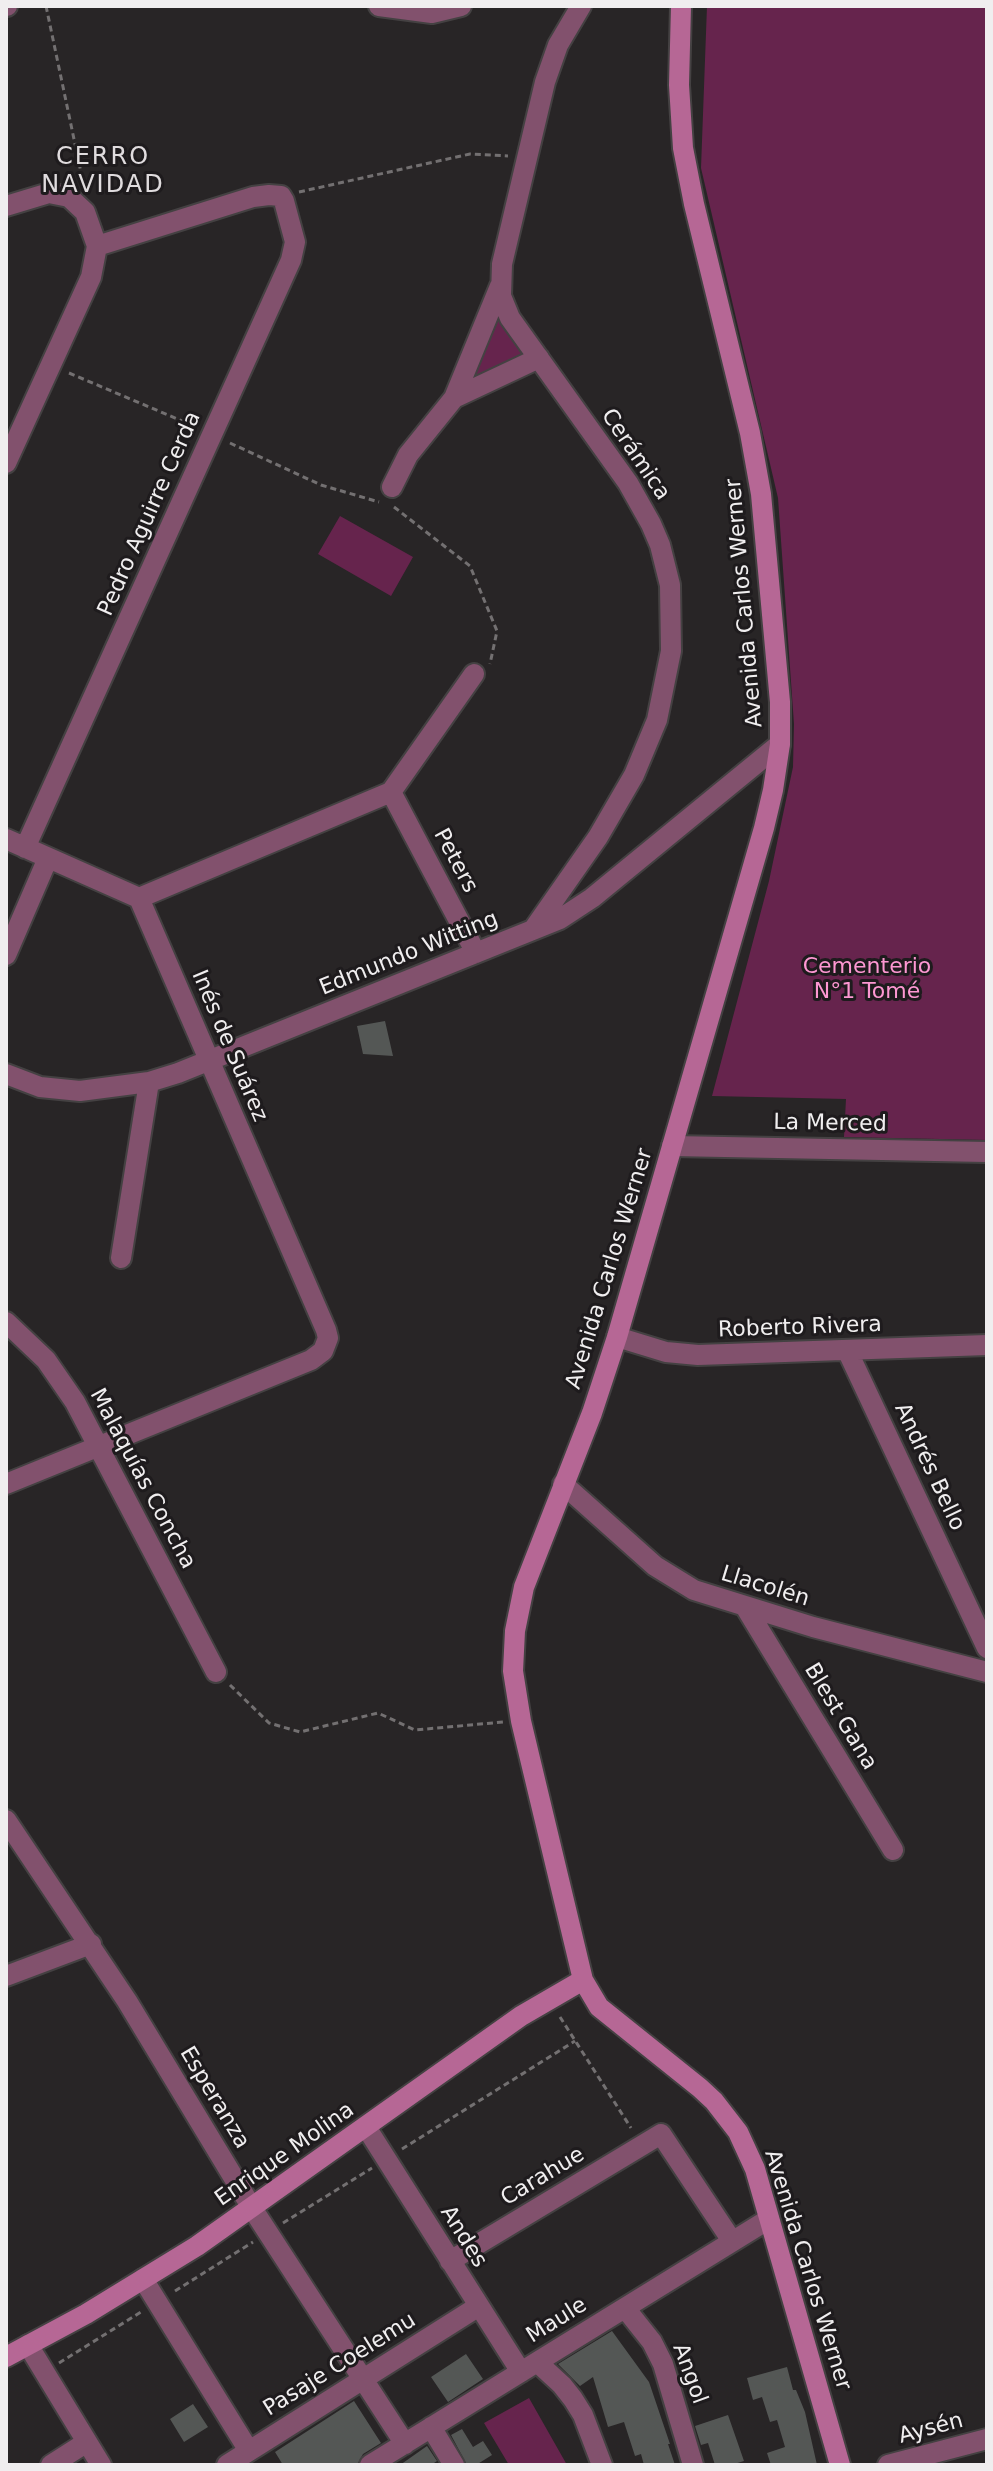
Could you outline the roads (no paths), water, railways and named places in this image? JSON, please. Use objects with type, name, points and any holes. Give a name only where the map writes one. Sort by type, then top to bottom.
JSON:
[{"type":"main road","name":"Avenida Carlos Werner","points":[[681,6],[679,85],[683,148],[756,464],[769,554],[780,702],[780,744],[764,828],[617,1337],[592,1413],[530,1568],[519,1606],[513,1656],[521,1721],[583,1980],[599,2007],[700,2088],[727,2116],[748,2150],[840,2465]]},
{"type":"main road","name":"Enrique Molina","points":[[6,2357],[143,2279],[252,2208],[521,2016],[583,1980]]},
{"type":"street","points":[[390,7],[432,13],[461,6]]},
{"type":"street","name":"Cerámica","points":[[533,930],[598,837],[642,759],[665,688],[673,625],[666,565],[651,524],[628,483],[510,318],[500,286],[502,264],[551,63],[581,6]]},
{"type":"street","points":[[6,206],[36,195],[55,193],[69,197],[81,206],[97,246],[93,270],[6,463]]},
{"type":"street","name":"Pedro Aguirre Cerda","points":[[15,843],[212,434],[293,255],[293,235],[281,196],[253,197],[97,246]]},
{"type":"street","points":[[392,487],[414,447],[454,398],[500,286]]},
{"type":"street","points":[[454,398],[539,358]]},
{"type":"street","points":[[15,843],[139,898],[391,792],[481,675]]},
{"type":"street","name":"Edmundo Witting","points":[[6,1074],[40,1087],[80,1091],[149,1082],[210,1061],[533,930],[581,906],[780,744]]},
{"type":"street","name":"Peters","points":[[391,792],[476,953]]},
{"type":"street","points":[[6,955],[48,858]]},
{"type":"street","name":"Inés de Suárez","points":[[99,1445],[311,1360],[325,1347],[326,1330],[139,898]]},
{"type":"street","points":[[121,1258],[149,1082]]},
{"type":"street","name":"La Merced","points":[[672,1146],[987,1152]]},
{"type":"street","name":"Malaquías Concha","points":[[6,1322],[32,1345],[59,1376],[99,1445],[216,1672]]},
{"type":"street","name":"Roberto Rivera","points":[[617,1337],[666,1352],[698,1355],[987,1345]]},
{"type":"street","name":"Andrés Bello","points":[[847,1350],[987,1648]]},
{"type":"street","points":[[6,1484],[99,1445]]},
{"type":"street","name":"Llacolén","points":[[563,1484],[667,1575],[694,1590],[746,1608],[987,1672]]},
{"type":"street","name":"Blest Gana","points":[[746,1608],[893,1850]]},
{"type":"street","name":"Esperanza","points":[[6,1820],[91,1944],[252,2208],[405,2444]]},
{"type":"street","points":[[6,1976],[91,1944]]},
{"type":"street","name":"Andes","points":[[366,2127],[479,2306],[529,2367],[557,2379],[573,2399],[602,2465]]},
{"type":"street","name":"Carahue","points":[[450,2261],[661,2134],[732,2241]]},
{"type":"street","name":"Maule","points":[[370,2465],[769,2219]]},
{"type":"street","points":[[143,2279],[249,2451]]},
{"type":"street","name":"Pasaje Coelemu","points":[[227,2465],[479,2306]]},
{"type":"street","name":"Angol","points":[[625,2308],[652,2342],[663,2364],[693,2465]]},
{"type":"street","points":[[28,2345],[101,2465]]},
{"type":"street","points":[[431,2427],[454,2465]]},
{"type":"street","name":"Aysén","points":[[888,2465],[987,2439]]},
{"type":"street","points":[[51,2465],[87,2442]]},
{"type":"district","name":"CERRO NAVIDAD","points":[[103,172]]},
{"type":"park label","name":"Cementerio N°1 Tomé","points":[[867,980]]}]
